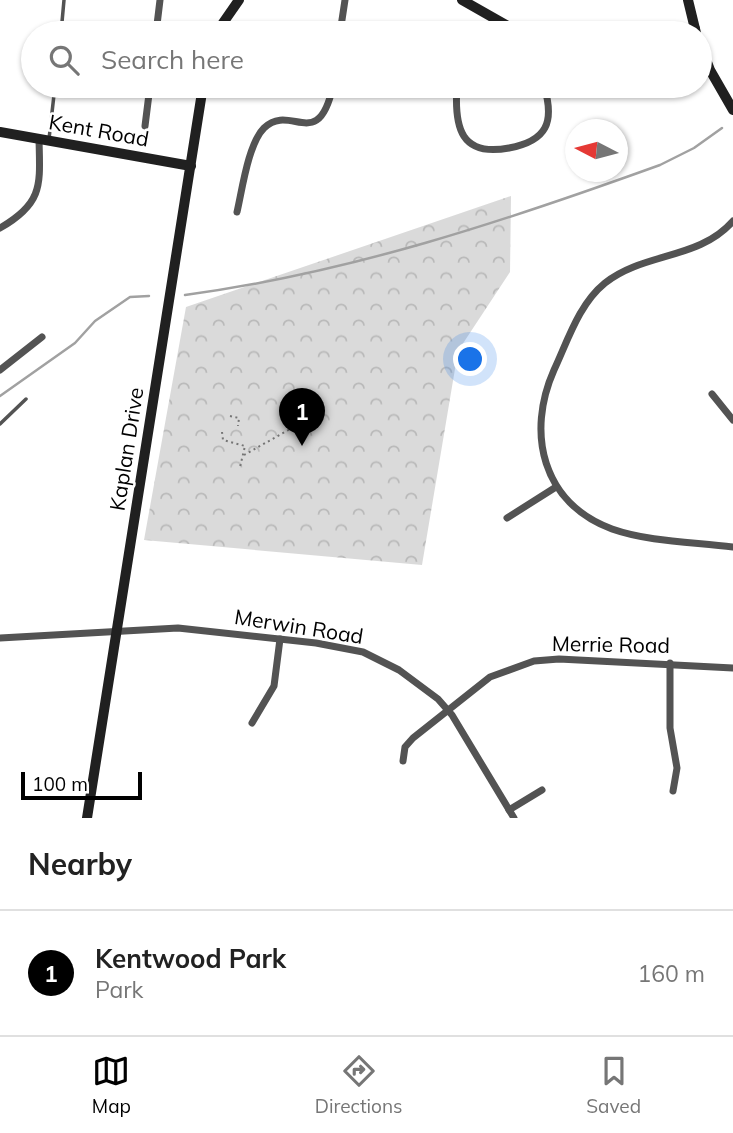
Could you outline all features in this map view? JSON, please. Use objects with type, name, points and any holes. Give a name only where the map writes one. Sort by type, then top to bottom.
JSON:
[{"type":"street","points":[[157,21],[160,0]]},
{"type":"street","points":[[224,21],[239,0]]},
{"type":"street","points":[[342,21],[345,0]]},
{"type":"street","points":[[462,0],[494,20]]},
{"type":"street","points":[[688,0],[693,21]]},
{"type":"street","points":[[712,71],[733,110]]},
{"type":"street","points":[[145,126],[148,98]]},
{"type":"street","name":"Kaplan Drive","points":[[87,818],[201,98]]},
{"type":"street","points":[[237,212],[250,159],[264,129],[283,121],[304,123],[318,120],[327,108],[330,98]]},
{"type":"street","points":[[456,98],[464,135],[474,148],[485,151],[527,144],[537,139],[546,127],[549,116],[546,98]]},
{"type":"street","name":"Kent Road","points":[[0,132],[191,166]]},
{"type":"street","points":[[0,228],[27,210],[37,194],[44,140]]},
{"type":"street","points":[[733,221],[716,236],[697,247],[636,265],[598,289],[584,307],[549,382],[540,414],[543,456],[556,487],[591,518],[613,529],[651,537],[733,547]]},
{"type":"street","points":[[0,370],[42,337]]},
{"type":"street","points":[[712,394],[733,420]]},
{"type":"street","points":[[507,518],[556,487]]},
{"type":"street","name":"Merwin Road","points":[[0,638],[117,629],[186,628],[349,648],[376,657],[421,685],[448,711],[513,818]]},
{"type":"street","points":[[252,723],[274,686],[280,639]]},
{"type":"street","name":"Merrie Road","points":[[403,761],[405,747],[490,677],[534,661],[559,659],[733,668]]},
{"type":"street","points":[[670,663],[670,728],[677,768],[673,791]]},
{"type":"street","points":[[509,810],[542,790]]},
{"type":"lane","points":[[62,21],[64,0]]},
{"type":"lane","points":[[44,140],[53,98]]},
{"type":"lane","points":[[0,424],[26,399]]},
{"type":"path","points":[[230,416],[239,418],[238,426]]},
{"type":"path","points":[[244,455],[292,428]]},
{"type":"path","points":[[222,432],[223,440],[245,446],[240,467]]},
{"type":"green space","points":[[511,196],[510,272],[458,351],[422,565],[144,540],[186,307]]},
{"type":"waterway","points":[[185,295],[307,273],[485,225],[660,165],[694,148],[722,128]]},
{"type":"waterway","points":[[0,396],[75,343],[95,321],[130,297],[149,296]]},
{"type":"place","name":"Kentwood Park","points":[[302,446]]}]
